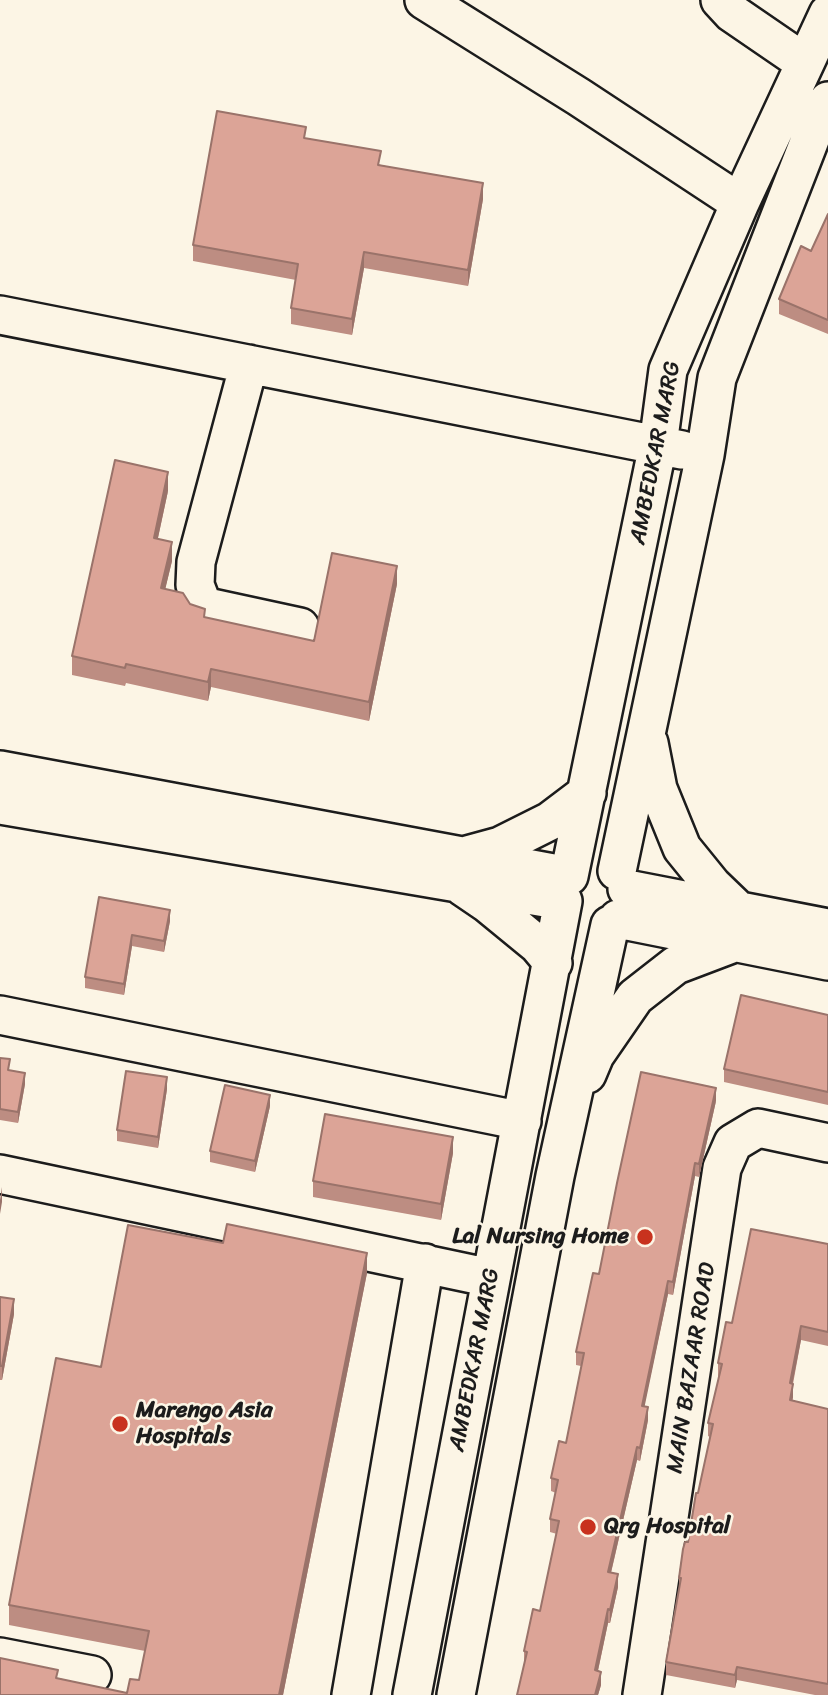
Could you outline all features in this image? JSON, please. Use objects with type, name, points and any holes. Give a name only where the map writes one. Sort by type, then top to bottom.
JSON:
[{"type":"street","points":[[424,0],[740,202]]},
{"type":"street","points":[[720,0],[732,13],[805,63]]},
{"type":"street","name":"AMBEDKAR MARG","points":[[412,1695],[566,889],[658,445],[668,370],[740,202],[828,15]]},
{"type":"street","name":"AMBEDKAR MARG","points":[[456,1695],[568,1113],[618,901],[646,729],[705,455],[718,379],[811,137],[828,101]]},
{"type":"street","points":[[0,315],[705,455]]},
{"type":"street","points":[[249,364],[196,562],[195,585],[203,606],[300,626]]},
{"type":"street","points":[[646,729],[657,789],[682,848],[712,885],[737,927]]},
{"type":"street","points":[[0,770],[459,869],[566,889]]},
{"type":"street","points":[[0,805],[459,869],[550,821],[587,793]]},
{"type":"street","points":[[591,863],[607,865],[618,901],[599,928],[589,928],[570,916],[566,889],[575,870],[591,863]]},
{"type":"street","points":[[459,869],[488,904],[538,945],[552,963]]},
{"type":"street","points":[[618,901],[737,927],[828,961]]},
{"type":"street","points":[[568,1113],[596,1055],[635,996],[676,965],[737,927],[828,928]]},
{"type":"street","points":[[0,1015],[522,1121]]},
{"type":"street","name":"MAIN BAZAAR ROAD","points":[[642,1695],[722,1168],[733,1143],[758,1128],[828,1143]]},
{"type":"street","points":[[0,1174],[491,1278]]},
{"type":"street","points":[[351,1695],[425,1263]]},
{"type":"street","points":[[0,1657],[92,1675]]},
{"type":"building","points":[[217,111],[306,127],[304,138],[381,151],[378,165],[483,183],[468,270],[364,252],[352,319],[291,308],[298,264],[193,245]]},
{"type":"building","points":[[828,214],[828,320],[779,299],[801,246],[811,251]]},
{"type":"building","points":[[115,460],[168,472],[154,538],[172,542],[161,588],[183,593],[190,604],[205,609],[204,617],[314,641],[332,553],[397,566],[369,702],[211,669],[208,682],[126,664],[125,668],[72,656]]},
{"type":"building","points":[[99,897],[170,910],[164,941],[132,935],[124,984],[85,977]]},
{"type":"building","points":[[741,995],[828,1015],[828,1092],[724,1069]]},
{"type":"building","points":[[0,1058],[10,1059],[8,1070],[25,1073],[18,1112],[0,1109]]},
{"type":"building","points":[[126,1071],[167,1077],[158,1137],[117,1130]]},
{"type":"building","points":[[641,1072],[716,1088],[699,1164],[695,1163],[673,1282],[668,1281],[642,1406],[648,1407],[640,1448],[637,1447],[608,1572],[618,1574],[595,1670],[601,1672],[595,1695],[517,1695],[533,1609],[540,1611],[559,1521],[550,1519],[558,1480],[551,1478],[559,1441],[566,1443],[584,1353],[576,1352],[593,1273],[599,1274]]},
{"type":"building","points":[[225,1085],[270,1095],[255,1161],[210,1151]]},
{"type":"building","points":[[325,1114],[453,1137],[441,1204],[313,1181]]},
{"type":"building","points":[[227,1224],[367,1253],[279,1695],[0,1695],[0,1658],[58,1670],[56,1678],[127,1693],[130,1679],[139,1680],[149,1631],[9,1605],[56,1358],[101,1367],[128,1225],[223,1243]]},
{"type":"building","points":[[751,1229],[828,1244],[828,1332],[801,1326],[790,1383],[793,1384],[790,1400],[828,1409],[828,1684],[737,1667],[735,1675],[666,1662],[681,1578],[683,1549],[685,1542],[688,1542],[696,1493],[713,1424],[708,1423],[722,1364],[718,1363],[726,1322],[732,1323]]},
{"type":"building","points":[[0,1297],[14,1299],[2,1366],[0,1366]]},
{"type":"place","name":"Lal Nursing Home","points":[[645,1237]]},
{"type":"place","name":"Marengo Asia Hospitals","points":[[120,1424]]},
{"type":"place","name":"Qrg Hospital","points":[[588,1527]]}]
